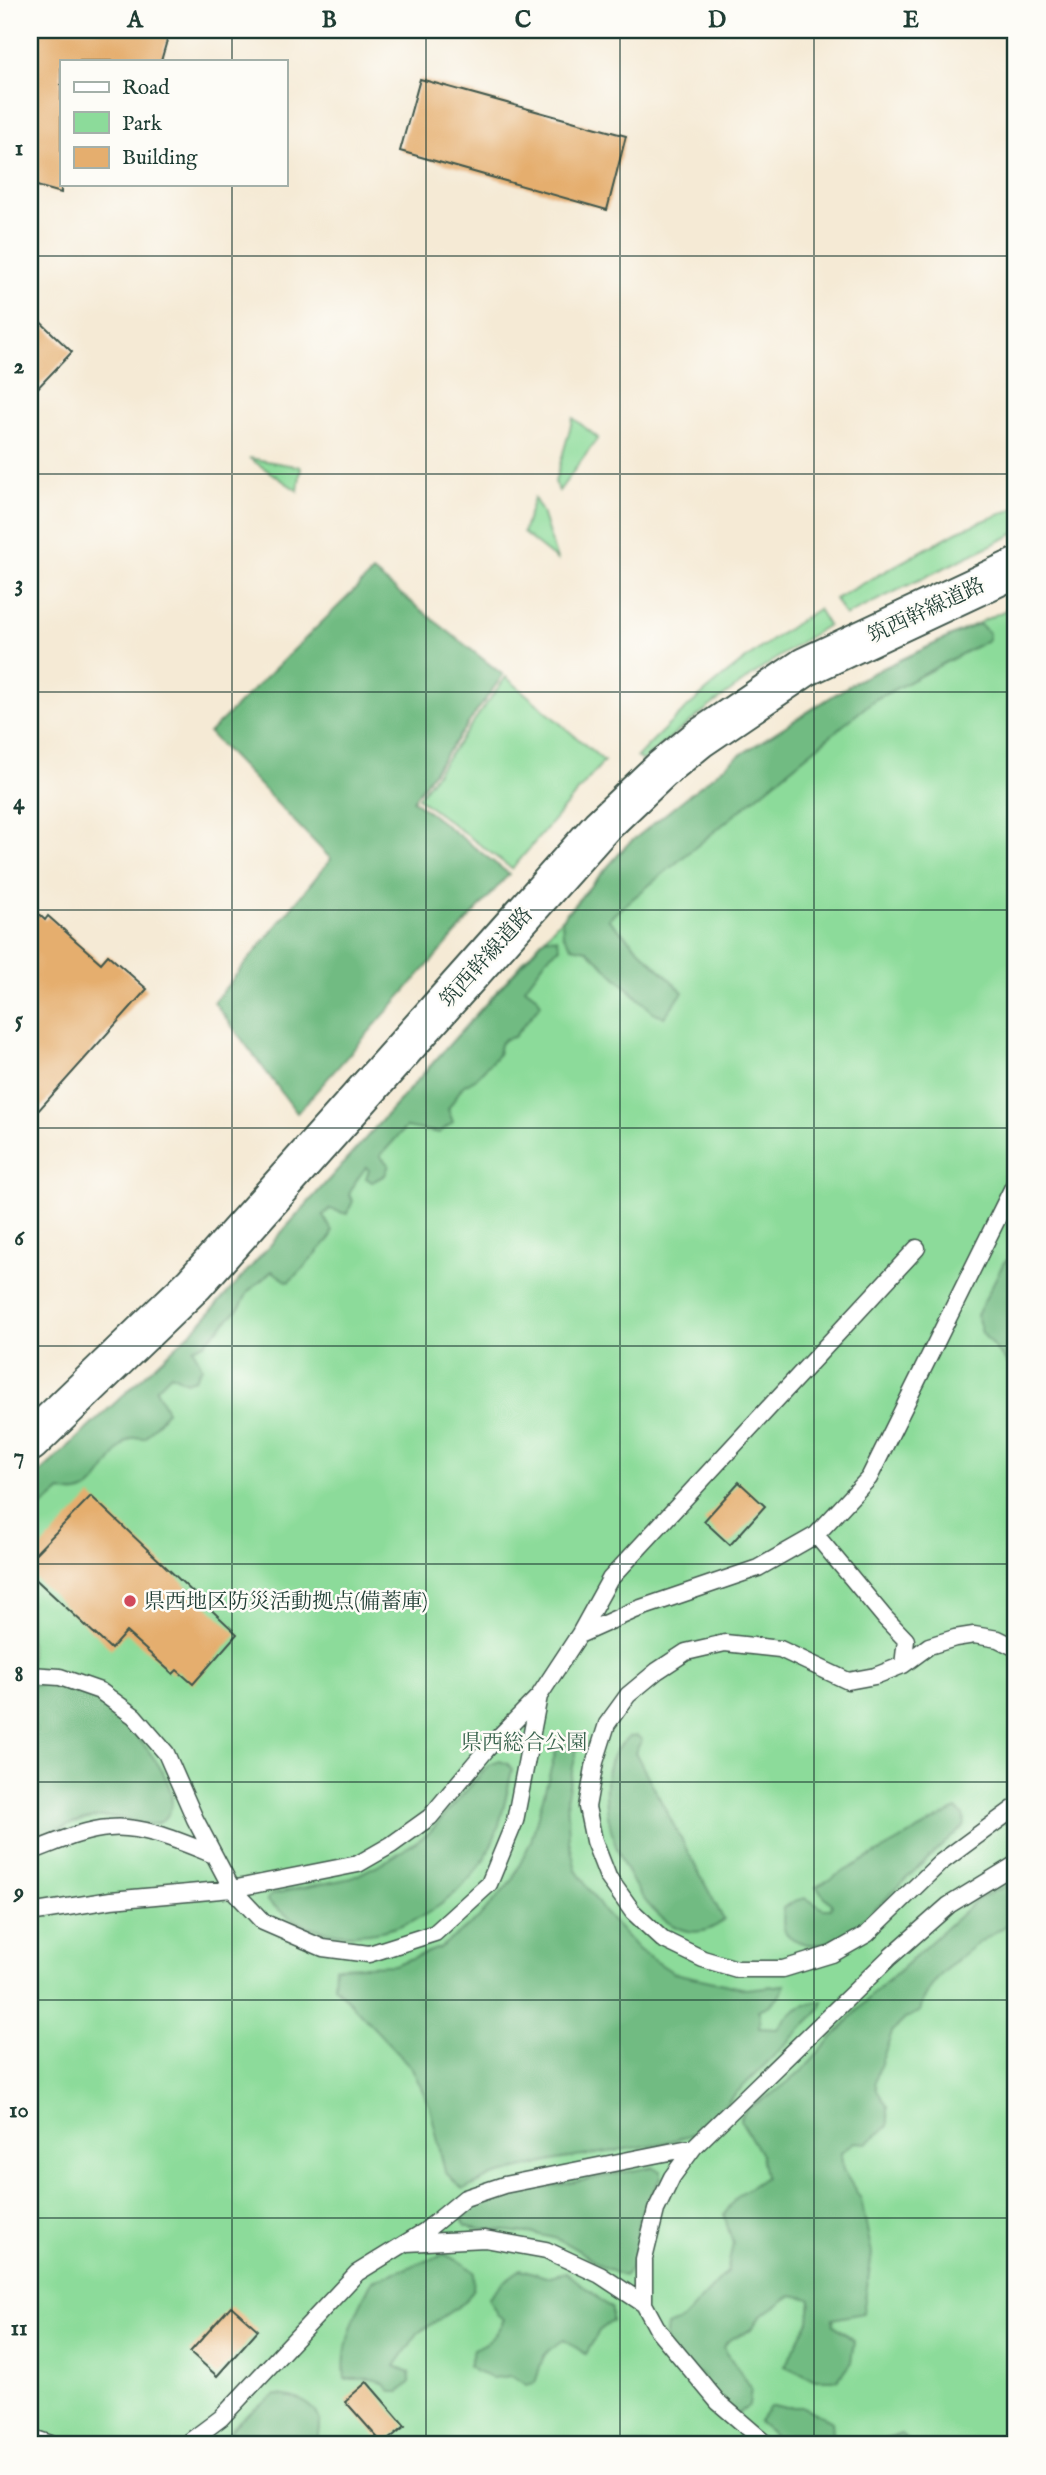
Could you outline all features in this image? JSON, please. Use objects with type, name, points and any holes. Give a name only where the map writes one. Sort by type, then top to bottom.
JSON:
[{"type":"street","name":"筑西幹線道路","points":[[30,1442],[194,1284],[601,827],[661,771],[699,739],[805,667],[1016,568]]},
{"type":"lane","points":[[579,1635],[635,1610],[758,1567],[816,1535],[869,1478],[1016,1181]]},
{"type":"lane","points":[[30,1913],[111,1900],[232,1889],[358,1864],[391,1845],[430,1817],[486,1751],[539,1696],[579,1635],[610,1579],[917,1248]]},
{"type":"lane","points":[[816,1535],[906,1640],[903,1665]]},
{"type":"lane","points":[[1016,1648],[998,1639],[974,1635],[929,1646],[903,1665],[875,1676],[848,1681],[779,1649],[725,1643],[686,1652],[628,1695],[607,1724],[595,1762],[587,1807],[594,1841],[608,1877],[633,1912],[662,1939],[703,1959],[737,1969],[783,1969],[832,1954],[867,1934],[940,1863],[1016,1807]]},
{"type":"lane","points":[[30,1675],[61,1676],[100,1691],[134,1716],[166,1753],[195,1819],[232,1889],[264,1922],[323,1948],[369,1954],[435,1934],[489,1884],[515,1821],[539,1696]]},
{"type":"lane","points":[[30,1852],[69,1837],[110,1827],[159,1834],[214,1855]]},
{"type":"lane","points":[[768,2445],[718,2402],[658,2330],[644,2304],[644,2259],[656,2210],[672,2176],[694,2147],[890,1957],[949,1905],[1016,1864]]},
{"type":"lane","points":[[184,2445],[221,2418],[357,2273],[425,2231],[465,2198],[504,2185],[694,2147]]},
{"type":"lane","points":[[404,2243],[485,2239],[546,2250],[600,2275],[644,2304]]},
{"type":"lane","points":[[30,2437],[54,2445]]},
{"type":"green space","points":[[573,418],[598,438],[559,491],[555,482]]},
{"type":"green space","points":[[249,458],[301,467],[298,491]]},
{"type":"green space","points":[[534,498],[542,512],[557,560],[523,533]]},
{"type":"green space","points":[[1016,508],[1016,533],[845,616],[835,599],[958,531]]},
{"type":"green space","points":[[373,572],[503,675],[413,800],[509,874],[297,1113],[214,1002],[331,859],[209,733]]},
{"type":"green space","name":"県西総合公園","points":[[1016,605],[1016,2445],[30,2445],[30,1482],[199,1325],[627,845],[734,759],[858,680]]},
{"type":"green space","points":[[818,609],[828,625],[732,690],[642,761],[637,757],[723,677]]},
{"type":"green space","points":[[975,625],[981,625],[989,633],[988,640],[874,700],[608,919],[683,992],[664,1017],[653,1012],[587,950],[572,947],[563,935],[562,919],[627,845],[734,759],[858,680]]},
{"type":"green space","points":[[506,677],[604,761],[512,869],[418,798]]},
{"type":"green space","points":[[546,937],[557,938],[560,947],[548,957],[525,988],[537,997],[541,1004],[514,1037],[505,1039],[500,1044],[498,1055],[475,1079],[463,1086],[448,1109],[453,1122],[439,1133],[406,1127],[380,1156],[389,1165],[385,1175],[372,1182],[366,1178],[369,1170],[366,1167],[353,1185],[349,1195],[353,1201],[347,1214],[330,1209],[323,1215],[332,1231],[330,1238],[298,1274],[288,1282],[272,1271],[248,1292],[241,1306],[206,1342],[193,1348],[202,1367],[195,1379],[186,1382],[171,1374],[156,1389],[167,1411],[145,1438],[133,1438],[124,1443],[103,1474],[86,1490],[75,1493],[61,1491],[30,1517],[30,1482],[199,1325]]},
{"type":"green space","points":[[1016,1256],[1016,1369],[1008,1364],[982,1333],[977,1315],[1004,1262]]},
{"type":"green space","points":[[43,1684],[93,1698],[135,1734],[166,1779],[171,1794],[171,1807],[165,1819],[146,1824],[111,1817],[91,1818],[30,1841],[30,1685]]},
{"type":"green space","points":[[560,1736],[579,1739],[567,1795],[569,1840],[576,1870],[604,1912],[639,1950],[674,1973],[746,1989],[785,1985],[775,2001],[758,2010],[759,2028],[777,2029],[797,2009],[823,2001],[820,2010],[696,2133],[664,2143],[557,2160],[492,2176],[463,2190],[445,2172],[430,2107],[412,2068],[334,1986],[335,1967],[394,1965],[439,1948],[478,1919],[512,1881],[531,1841]]},
{"type":"green space","points":[[637,1736],[642,1740],[635,1752],[724,1920],[699,1931],[675,1926],[652,1908],[632,1881],[617,1848],[608,1813],[606,1780],[615,1751],[629,1737]]},
{"type":"green space","points":[[500,1761],[508,1764],[512,1770],[494,1840],[483,1861],[463,1886],[439,1906],[412,1921],[382,1931],[352,1934],[322,1930],[294,1919],[267,1900],[272,1894],[352,1878],[388,1860],[429,1833],[489,1765]]},
{"type":"green space","points":[[956,1809],[963,1815],[965,1825],[859,1924],[830,1942],[815,1945],[800,1942],[786,1933],[783,1925],[784,1908],[794,1901],[806,1898],[823,1909],[831,1909],[832,1904],[816,1887]]},
{"type":"green space","points":[[1016,1881],[1016,1920],[959,1958],[934,1983],[920,2011],[905,2019],[892,2032],[875,2082],[888,2107],[888,2126],[867,2143],[854,2142],[841,2153],[843,2170],[861,2199],[872,2254],[863,2313],[833,2319],[834,2325],[854,2341],[851,2362],[838,2380],[815,2380],[785,2366],[809,2321],[811,2299],[792,2295],[761,2316],[750,2330],[729,2340],[723,2347],[751,2388],[749,2406],[731,2419],[714,2415],[702,2400],[703,2375],[673,2363],[664,2352],[667,2326],[682,2320],[727,2272],[733,2244],[724,2215],[737,2196],[765,2177],[761,2155],[740,2119],[747,2108],[773,2094],[804,2069],[870,1997],[979,1898]]},
{"type":"green space","points":[[653,2167],[661,2171],[661,2177],[642,2212],[635,2256],[624,2276],[606,2269],[556,2239],[464,2225],[462,2217],[472,2209],[507,2195]]},
{"type":"green space","points":[[444,2254],[474,2272],[473,2290],[465,2302],[418,2333],[395,2366],[409,2372],[410,2382],[400,2392],[391,2392],[387,2386],[376,2380],[345,2379],[348,2340],[355,2316],[372,2281]]},
{"type":"green space","points":[[521,2269],[546,2277],[566,2272],[612,2309],[612,2321],[599,2331],[586,2354],[564,2340],[546,2354],[535,2383],[526,2385],[512,2376],[492,2378],[469,2366],[474,2349],[492,2337],[504,2319],[497,2314],[488,2298],[503,2282]]},
{"type":"green space","points":[[276,2395],[297,2399],[313,2408],[320,2424],[315,2445],[223,2445],[238,2422]]},
{"type":"green space","points":[[770,2407],[803,2407],[832,2421],[834,2445],[786,2445],[758,2422]]},
{"type":"green space","points":[[901,2434],[911,2445],[876,2445],[876,2443]]},
{"type":"building","points":[[37,30],[170,30],[161,60],[60,60],[61,193],[30,184],[30,56]]},
{"type":"building","points":[[420,79],[626,136],[607,210],[400,151]]},
{"type":"building","points":[[30,312],[72,352],[30,396]]},
{"type":"building","points":[[30,906],[45,920],[48,916],[101,963],[108,955],[147,989],[30,1120]]},
{"type":"building","points":[[739,1482],[765,1506],[730,1545],[704,1521]]},
{"type":"building","name":"県西地区防災活動拠点(備蓄庫)","points":[[91,1496],[237,1634],[193,1684],[177,1670],[173,1674],[126,1632],[111,1649],[30,1574],[30,1559]]},
{"type":"building","points":[[231,2306],[258,2330],[217,2376],[190,2352]]},
{"type":"building","points":[[367,2382],[405,2426],[383,2444],[345,2401]]},
{"type":"place","name":"県西地区防災活動拠点(備蓄庫)","points":[[130,1601]]}]
